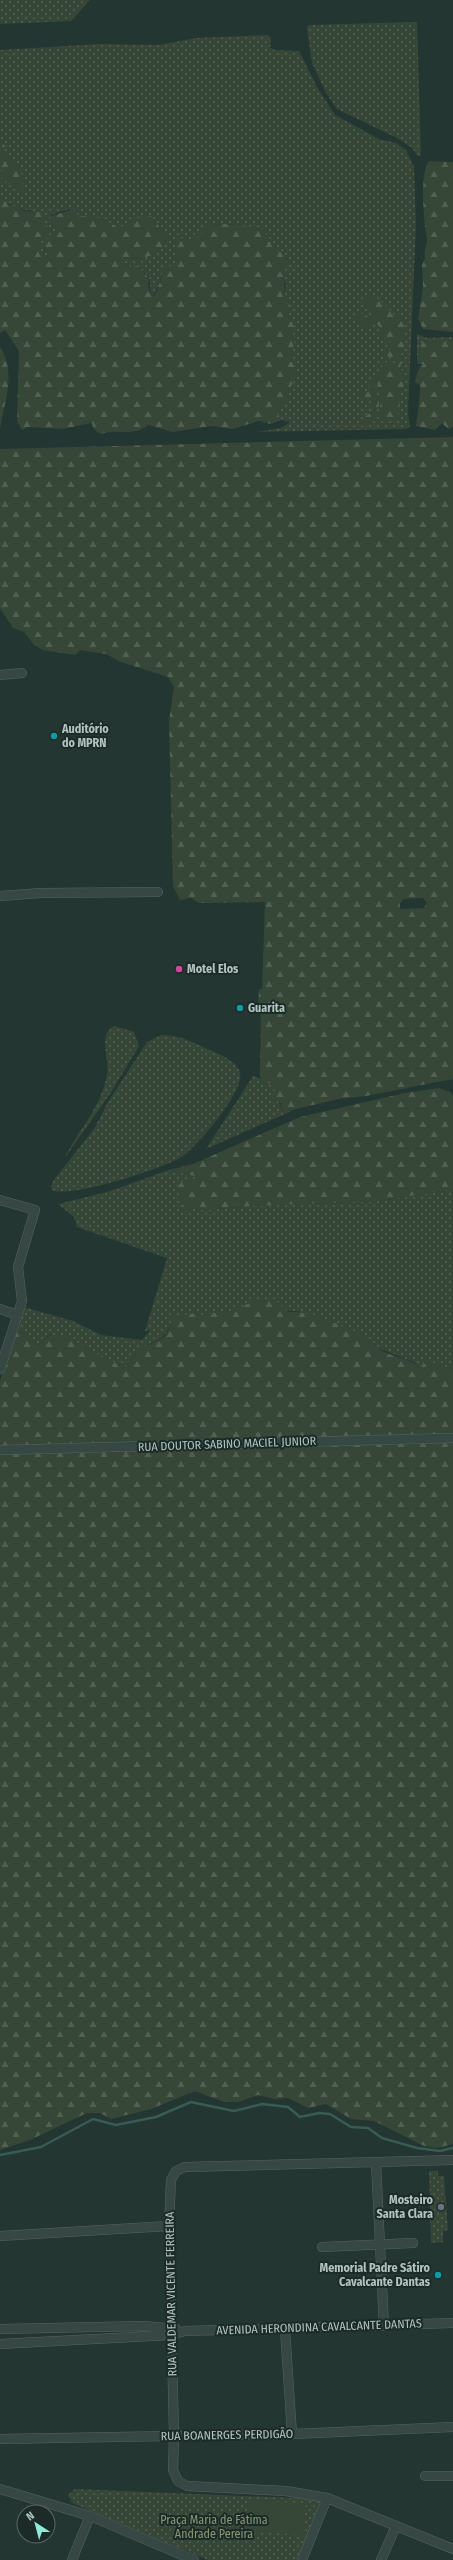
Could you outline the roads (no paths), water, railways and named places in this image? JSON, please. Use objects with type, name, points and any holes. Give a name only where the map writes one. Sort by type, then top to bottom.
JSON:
[{"type":"street","points":[[0,674],[22,673]]},
{"type":"street","points":[[0,896],[41,893],[158,892]]},
{"type":"street","points":[[0,1200],[35,1210],[18,1267],[22,1302],[0,1370]]},
{"type":"street","points":[[0,1309],[17,1315]]},
{"type":"street","name":"RUA DOUTOR SABINO MACIEL JUNIOR","points":[[0,1450],[453,1438]]},
{"type":"street","points":[[384,2326],[376,2163],[453,2160]]},
{"type":"street","name":"RUA VALDEMAR VICENTE FERREIRA","points":[[327,2498],[286,2491],[183,2485],[178,2481],[173,2470],[174,2435],[169,2226],[172,2175],[180,2168],[192,2165],[376,2163]]},
{"type":"street","points":[[0,2236],[169,2226]]},
{"type":"street","points":[[322,2247],[413,2243]]},
{"type":"street","name":"AVENIDA HERONDINA CAVALCANTE DANTAS","points":[[0,2329],[185,2331],[453,2323]]},
{"type":"street","points":[[285,2329],[292,2434]]},
{"type":"street","name":"AVENIDA HERONDINA CAVALCANTE DANTAS","points":[[0,2344],[171,2331]]},
{"type":"street","name":"RUA BOANERGES PERDIGÃO","points":[[0,2439],[292,2434],[453,2427]]},
{"type":"street","points":[[425,2476],[453,2476]]},
{"type":"street","points":[[0,2489],[90,2516],[194,2560]]},
{"type":"street","points":[[304,2559],[327,2498],[453,2549]]},
{"type":"street","points":[[72,2560],[90,2516]]},
{"type":"street","points":[[381,2560],[396,2526]]},
{"type":"waterway","points":[[0,2155],[41,2147],[93,2119],[116,2125],[156,2117],[191,2102],[234,2111],[262,2104],[288,2107],[300,2117],[319,2113],[330,2114],[351,2127],[368,2128],[382,2138],[417,2148],[440,2151],[453,2148]]},
{"type":"place","name":"Auditório do MPRN","points":[[54,736]]},
{"type":"place","name":"Motel Elos","points":[[179,969]]},
{"type":"place","name":"Guarita","points":[[240,1008]]},
{"type":"place","name":"Mosteiro Santa Clara","points":[[441,2207]]},
{"type":"place","name":"Memorial Padre Sátiro Cavalcante Dantas","points":[[438,2275]]},
{"type":"park label","name":"Praça Maria de Fátima Andrade Pereira","points":[[214,2527]]}]
